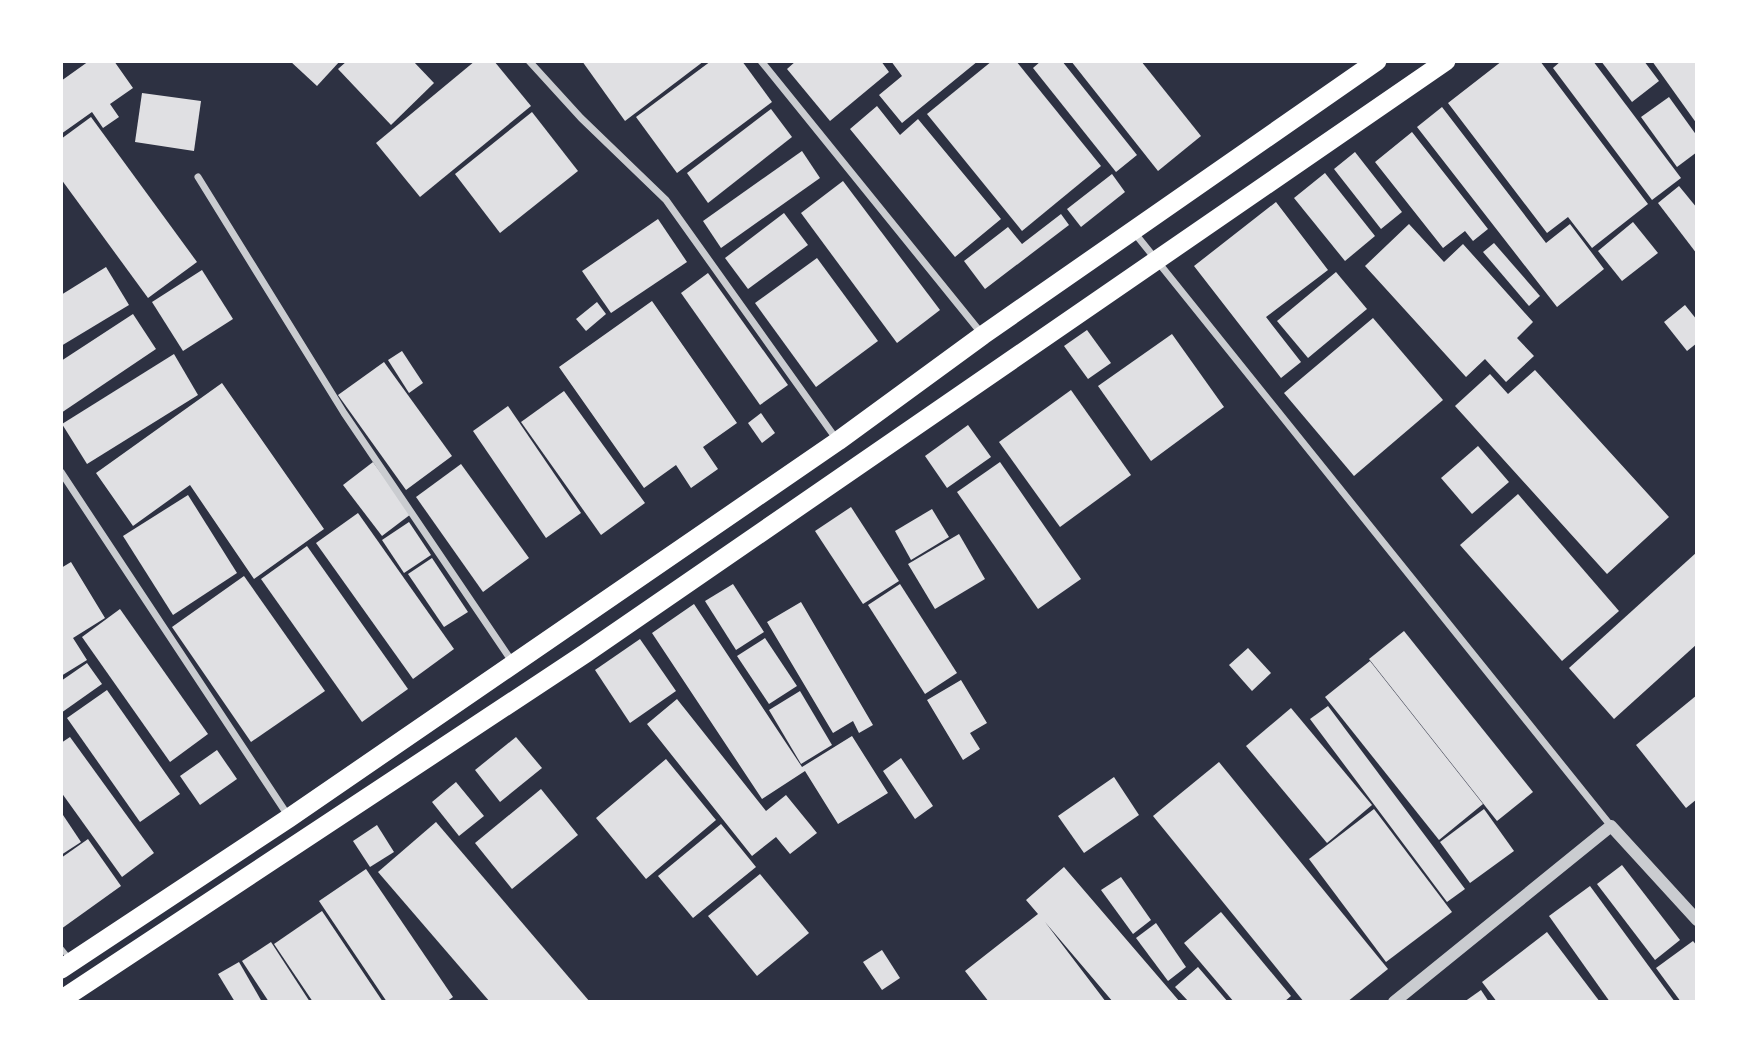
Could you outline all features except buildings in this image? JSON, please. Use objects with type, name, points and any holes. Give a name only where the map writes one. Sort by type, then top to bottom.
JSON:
[{"type":"highway","points":[[65,960],[289,818],[514,664],[1377,61]]},
{"type":"highway","points":[[61,1000],[586,653],[1446,61]]},
{"type":"street","points":[[530,61],[582,118],[666,201],[838,440]]},
{"type":"street","points":[[761,61],[983,335]]},
{"type":"street","points":[[198,177],[344,413],[514,664]]},
{"type":"street","points":[[1132,231],[1611,826],[1697,920]]},
{"type":"street","points":[[61,472],[289,818]]},
{"type":"street","points":[[1394,1002],[1611,826]]},
{"type":"street","points":[[65,960],[88,982]]}]
